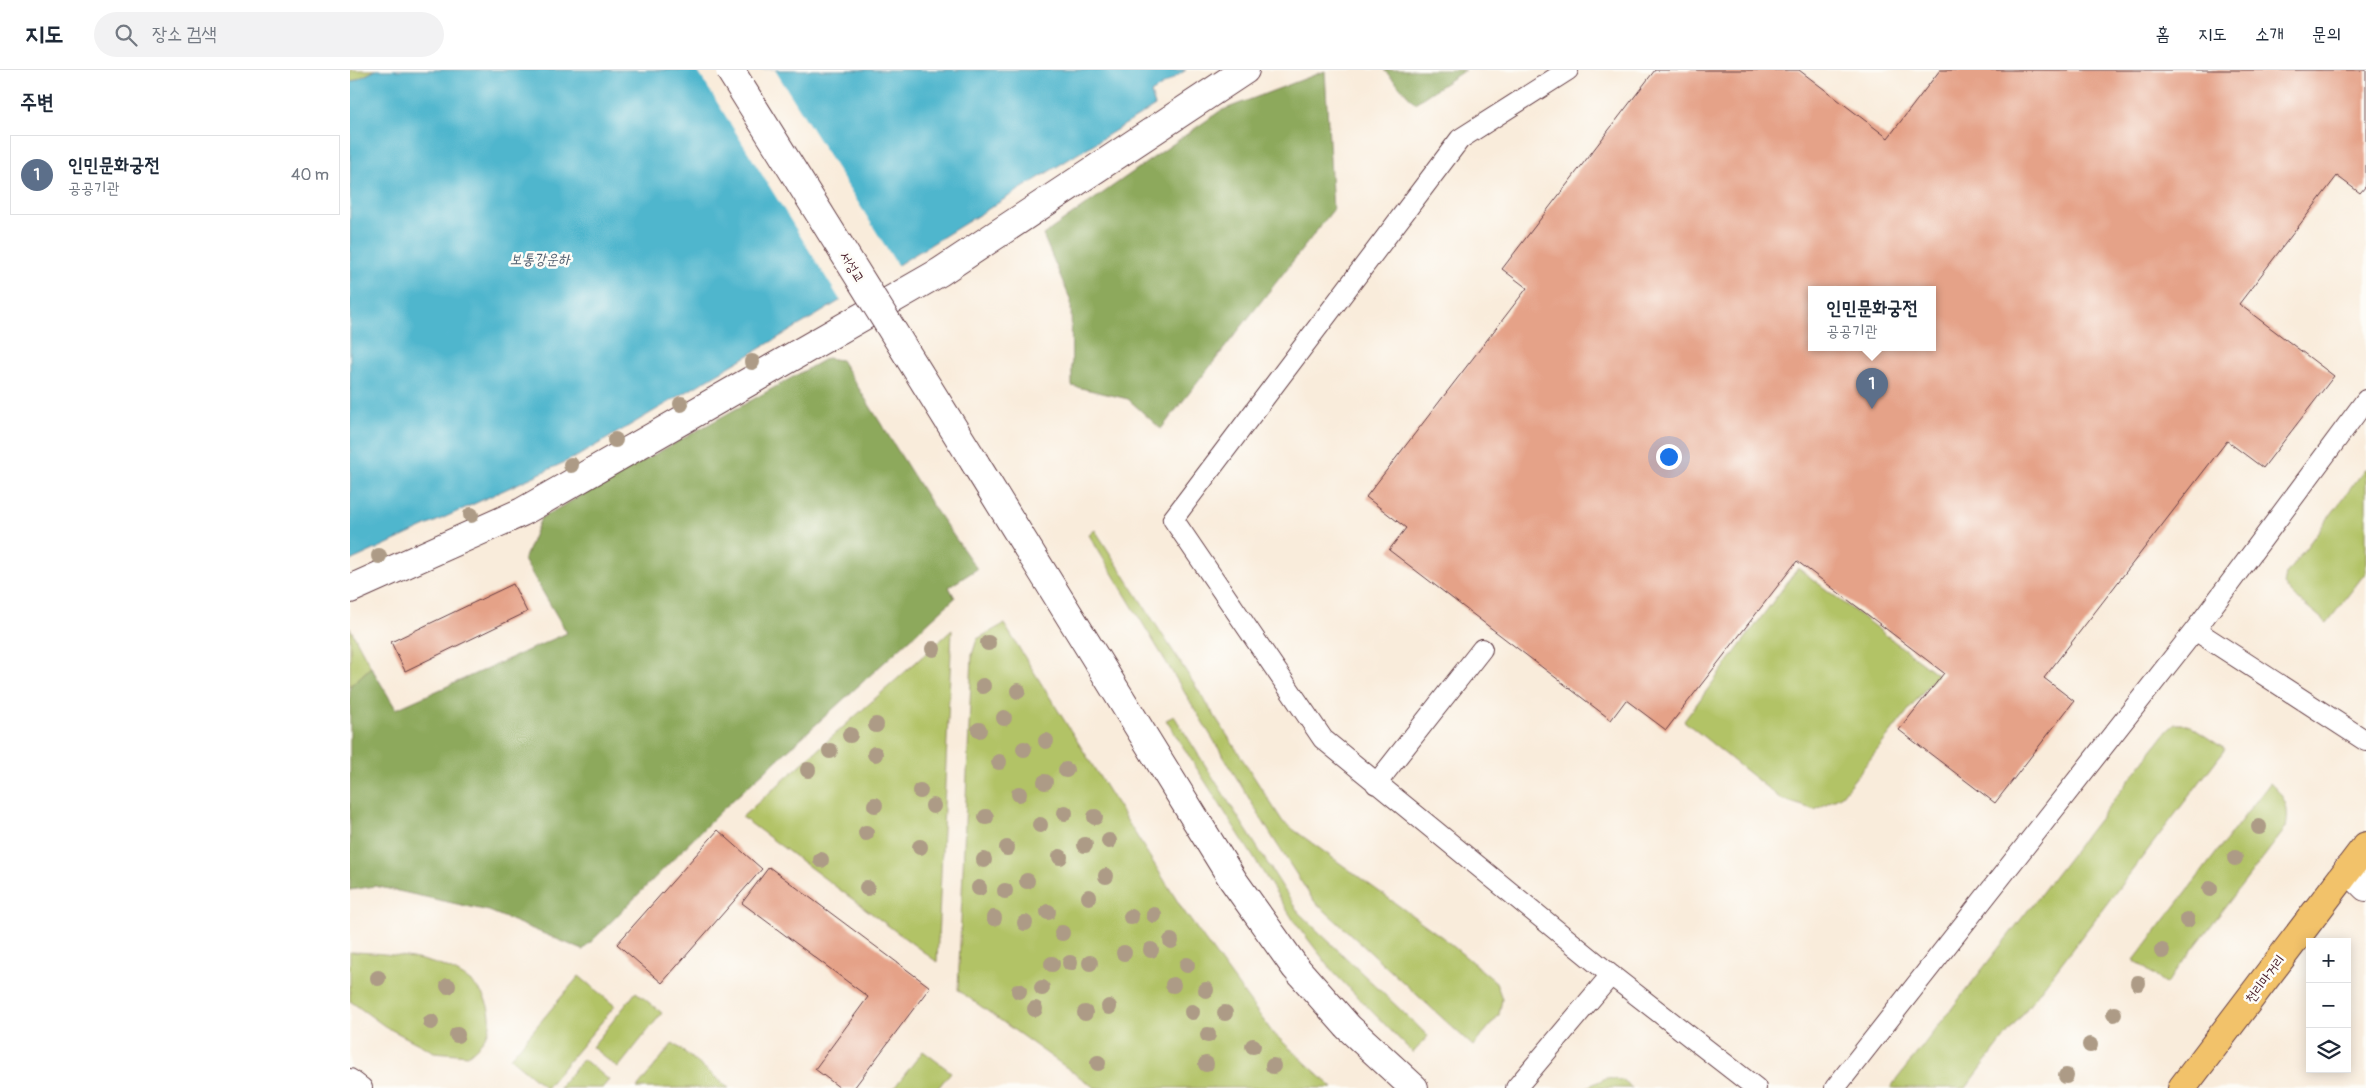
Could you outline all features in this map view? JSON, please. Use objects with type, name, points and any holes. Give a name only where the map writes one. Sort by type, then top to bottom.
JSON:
[{"type":"main road","name":"천리마거리","points":[[2182,1088],[2357,878],[2366,846]]},
{"type":"street","name":"서성교","points":[[730,70],[1239,888],[1295,967],[1348,1027],[1414,1088]]},
{"type":"street","points":[[350,589],[522,512],[940,272],[1245,70]]},
{"type":"lane","points":[[1568,70],[1460,139],[1173,519],[1322,739],[1611,975],[1756,1088]]},
{"type":"lane","points":[[1835,1088],[2194,630],[2366,400]]},
{"type":"lane","points":[[2194,630],[2366,741]]},
{"type":"lane","points":[[1376,784],[1482,649]]},
{"type":"lane","points":[[1516,1088],[1611,975]]},
{"type":"lane","points":[[350,1079],[362,1088]]},
{"type":"green space","points":[[350,70],[376,70],[350,83]]},
{"type":"green space","points":[[1384,70],[1465,70],[1415,103]]},
{"type":"green space","points":[[1325,71],[1333,210],[1161,429],[1128,399],[1072,386],[1071,301],[1043,235],[1220,111]]},
{"type":"green space","points":[[827,358],[841,360],[932,505],[977,569],[949,587],[955,598],[722,810],[583,950],[489,911],[375,886],[350,890],[350,686],[371,667],[396,709],[567,633],[524,560],[541,518]]},
{"type":"green space","points":[[2366,468],[2366,572],[2327,623],[2293,595],[2284,585],[2286,574]]},
{"type":"green space","points":[[1095,530],[1283,822],[1442,937],[1496,982],[1502,999],[1499,1015],[1473,1046],[1313,900],[1273,838],[1089,535]]},
{"type":"green space","points":[[1798,568],[1937,674],[1842,795],[1815,810],[1781,799],[1684,721]]},
{"type":"green space","points":[[1004,624],[1183,910],[1272,1032],[1333,1088],[1095,1088],[958,990],[972,655],[977,639]]},
{"type":"green space","points":[[350,628],[371,667],[350,686]]},
{"type":"green space","points":[[952,630],[937,962],[742,817]]},
{"type":"green space","points":[[1174,716],[1299,913],[1428,1036],[1413,1053],[1334,973],[1294,921],[1166,720]]},
{"type":"green space","points":[[2175,724],[2187,724],[2225,749],[1966,1088],[1890,1088],[2168,730]]},
{"type":"green space","points":[[2270,783],[2283,798],[2287,808],[2286,828],[2166,984],[2134,960]]},
{"type":"green space","points":[[350,952],[388,954],[432,963],[452,970],[469,980],[482,993],[489,1010],[489,1030],[483,1041],[468,1055],[434,1052],[386,1027],[350,1001]]},
{"type":"green space","points":[[579,976],[615,1006],[546,1088],[510,1058]]},
{"type":"green space","points":[[636,992],[662,1013],[618,1068],[592,1047]]},
{"type":"green space","points":[[673,1043],[729,1088],[637,1088]]},
{"type":"green space","points":[[923,1051],[951,1072],[938,1088],[894,1088]]},
{"type":"green space","points":[[583,1059],[609,1080],[602,1088],[559,1088]]},
{"type":"green space","points":[[1606,1078],[1622,1080],[1632,1088],[1585,1088]]},
{"type":"water","name":"보통강운하","points":[[376,70],[1186,70],[1151,93],[1155,106],[820,313],[578,456],[350,561],[350,83]]},
{"type":"pier","points":[[697,70],[775,70],[899,268],[842,303]]},
{"type":"building","points":[[1655,70],[1799,70],[1888,138],[1940,70],[2366,70],[2366,186],[2360,193],[2337,176],[2239,304],[2334,376],[2263,468],[2227,441],[2044,678],[2074,701],[1995,803],[1899,730],[1944,673],[1797,561],[1666,730],[1626,700],[1611,720],[1389,550],[1406,528],[1366,497],[1527,288],[1502,269]]},
{"type":"building","points":[[513,584],[527,612],[405,671],[391,642]]},
{"type":"building","points":[[718,830],[762,869],[662,983],[617,944]]},
{"type":"building","points":[[769,867],[930,987],[854,1088],[840,1088],[815,1069],[868,997],[742,903]]},
{"type":"place","name":"인민문화궁전","points":[[1872,409]]}]
